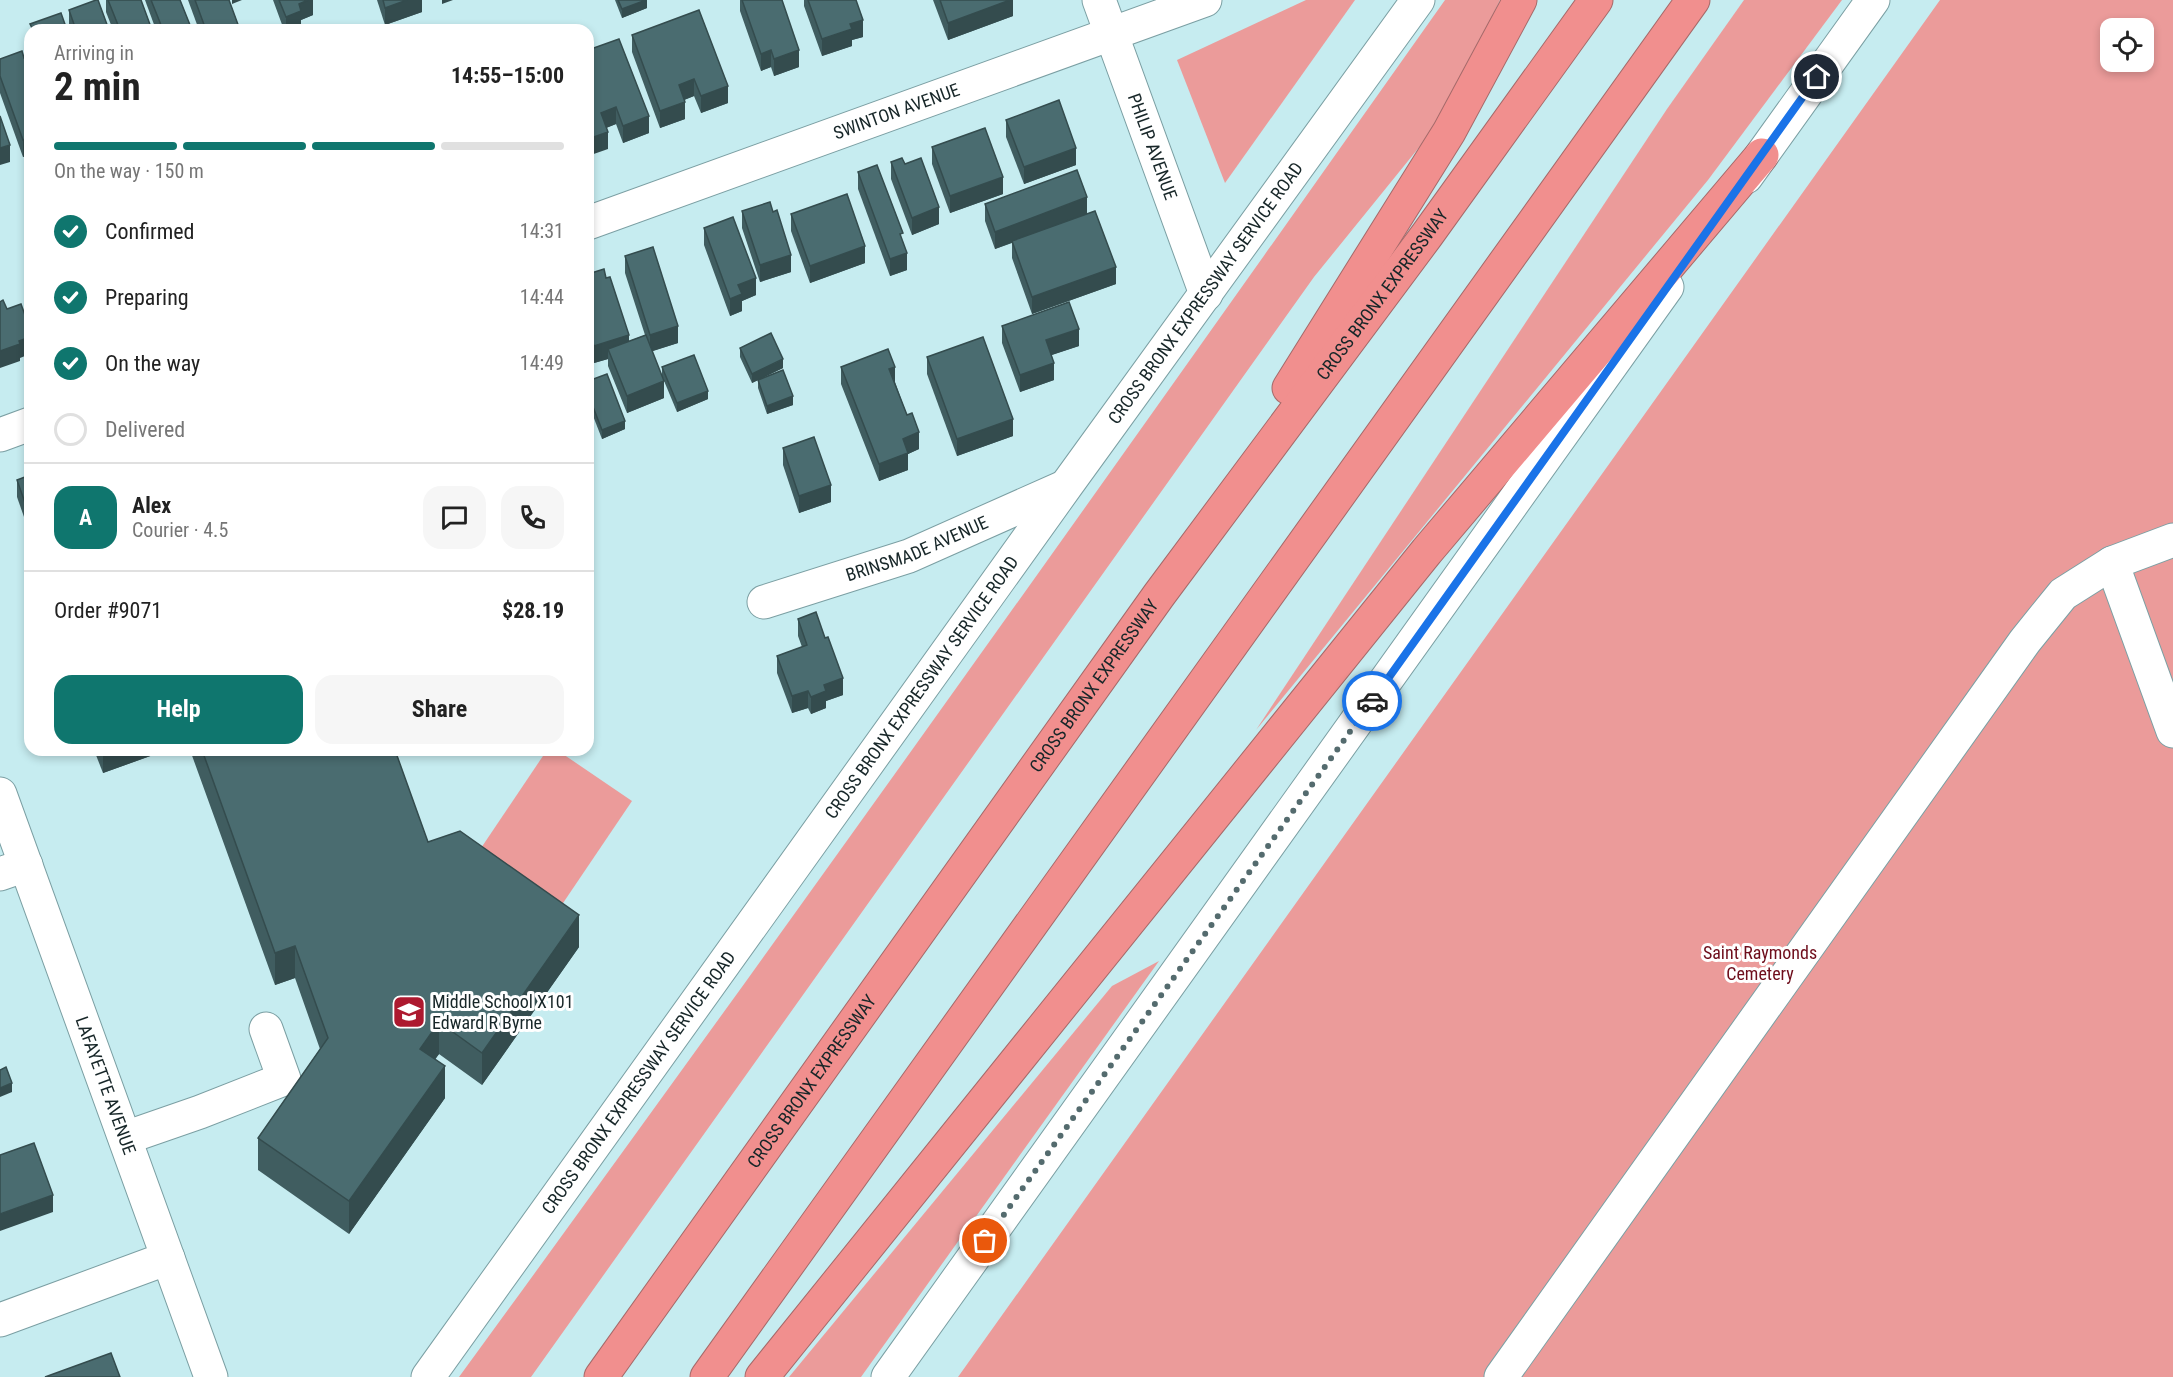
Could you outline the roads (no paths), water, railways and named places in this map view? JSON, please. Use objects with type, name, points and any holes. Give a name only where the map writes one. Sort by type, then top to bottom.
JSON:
[{"type":"highway","points":[[1159,595],[1449,132],[1520,0]]},
{"type":"highway","name":"CROSS BRONX EXPRESSWAY","points":[[601,1377],[1159,595],[1427,235],[1596,0]]},
{"type":"highway","points":[[707,1377],[1692,0]]},
{"type":"highway","points":[[762,1377],[1427,551],[1762,155]]},
{"type":"street","name":"PHILIP AVENUE","points":[[1099,0],[1206,294]]},
{"type":"street","name":"SWINTON AVENUE","points":[[594,221],[1205,0]]},
{"type":"street","name":"CROSS BRONX EXPRESSWAY SERVICE ROAD","points":[[428,1377],[1066,486],[1418,0]]},
{"type":"street","points":[[888,1377],[1873,0]]},
{"type":"street","points":[[0,435],[24,426]]},
{"type":"street","name":"BRINSMADE AVENUE","points":[[764,602],[909,556],[1066,486]]},
{"type":"street","points":[[1501,1377],[2025,641],[2063,594],[2112,563],[2173,540]]},
{"type":"street","points":[[2112,563],[2173,731]]},
{"type":"street","name":"LAFAYETTE AVENUE","points":[[0,794],[13,870],[125,1138],[211,1377]]},
{"type":"street","points":[[125,1138],[284,1079],[266,1029]]},
{"type":"street","points":[[0,1320],[168,1258]]},
{"type":"place","name":"Middle School X101 Edward R Byrne","points":[[409,1012]]},
{"type":"park label","name":"Saint Raymonds Cemetery","points":[[1760,963]]}]
